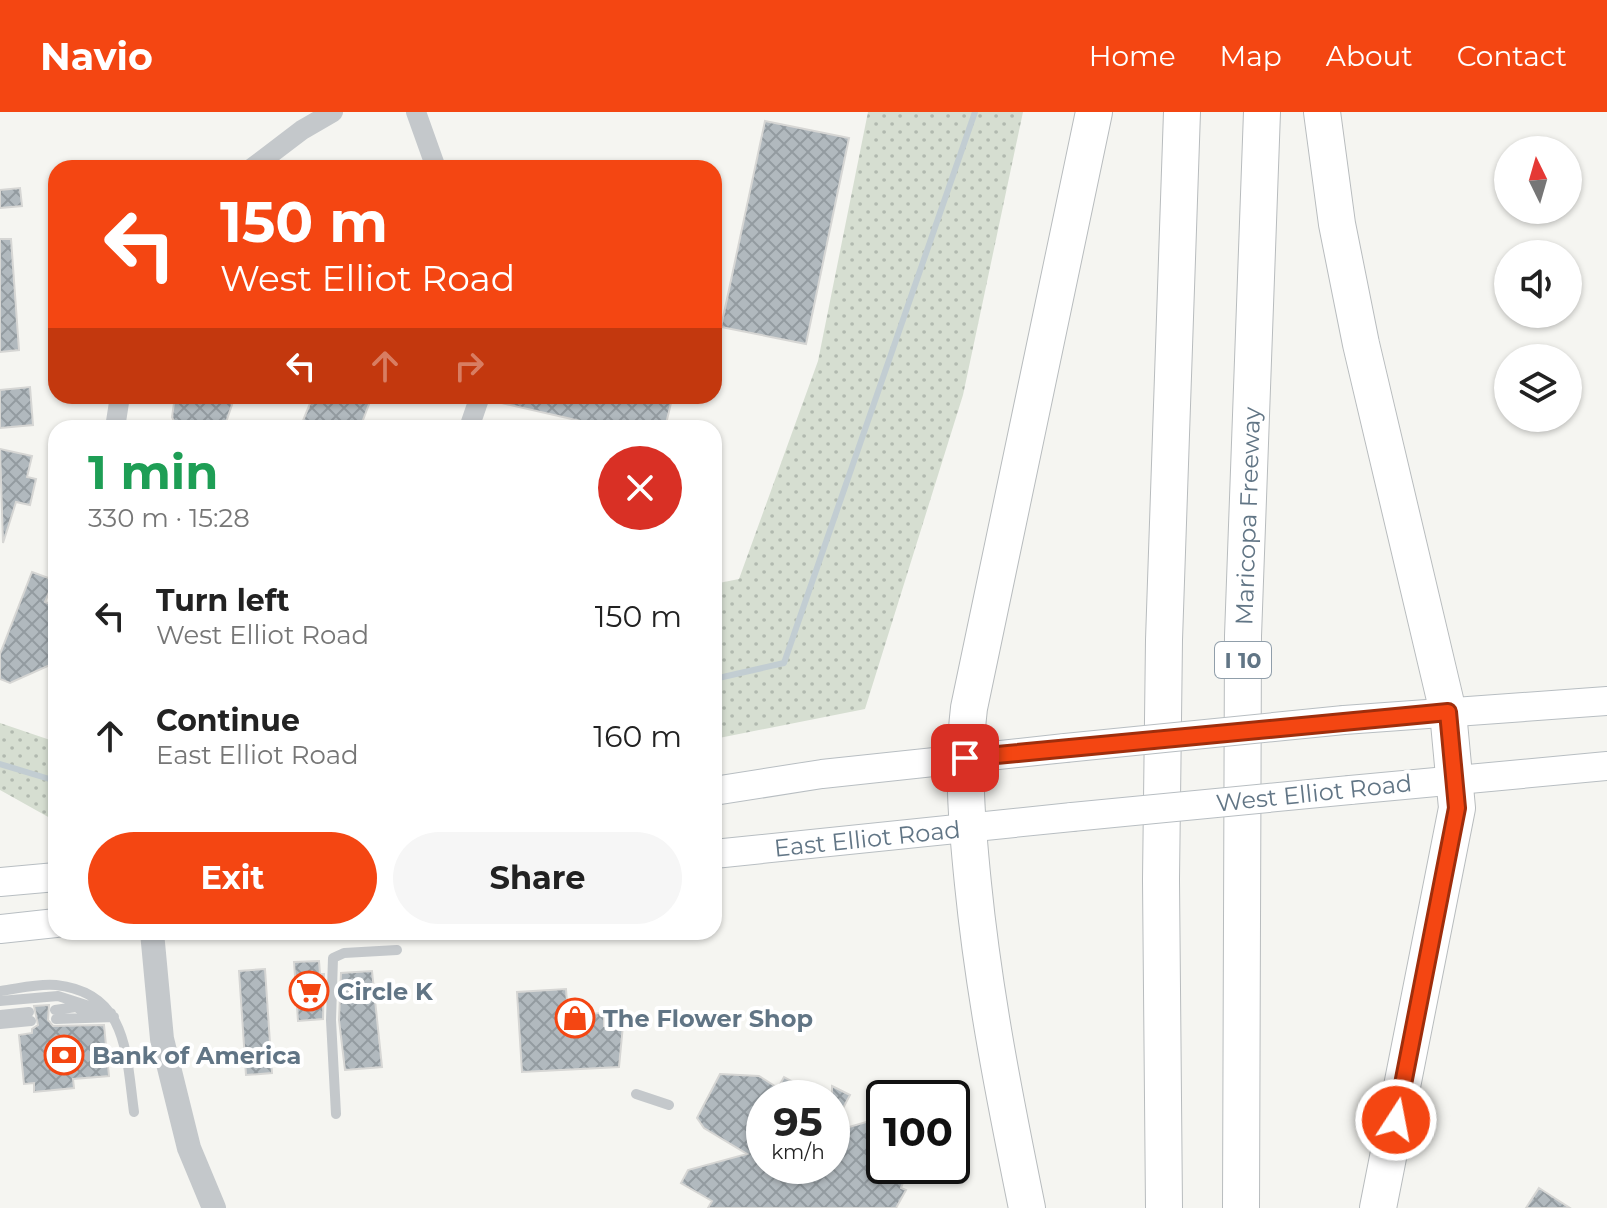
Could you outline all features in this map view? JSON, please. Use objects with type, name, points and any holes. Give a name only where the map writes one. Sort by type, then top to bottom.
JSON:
[{"type":"highway","points":[[1027,1208],[981,967],[967,826],[965,758],[969,708],[1094,112]]},
{"type":"highway","points":[[1164,1208],[1161,880],[1164,656],[1182,112]]},
{"type":"highway","name":"Maricopa Freeway","points":[[1241,1208],[1243,636],[1262,112]]},
{"type":"highway","points":[[1322,112],[1337,224],[1361,344],[1448,712],[1457,808],[1378,1208]]},
{"type":"main road","points":[[722,790],[822,774],[965,758],[1344,720],[1607,701]]},
{"type":"main road","name":"West Elliot Road","points":[[1020,821],[1607,766]]},
{"type":"main road","name":"East Elliot Road","points":[[722,853],[1020,821]]},
{"type":"main road","points":[[0,882],[48,878]]},
{"type":"main road","points":[[0,929],[48,924]]},
{"type":"street","points":[[262,160],[293,136],[333,112]]},
{"type":"street","points":[[416,112],[433,160]]},
{"type":"street","points":[[153,940],[162,1039],[189,1148],[214,1208]]},
{"type":"lane","points":[[336,1114],[331,1020],[333,958],[344,953],[397,950]]},
{"type":"lane","points":[[0,991],[56,985],[102,1000],[114,1015],[134,1112]]},
{"type":"lane","points":[[0,1001],[58,996],[114,1015]]},
{"type":"lane","points":[[56,1014],[114,1015]]},
{"type":"lane","points":[[0,1015],[30,1016],[0,1024]]},
{"type":"lane","points":[[636,1094],[669,1105]]},
{"type":"shaded area","points":[[868,112],[1023,112],[963,395],[865,709],[722,737],[722,582],[739,579],[818,361]]},
{"type":"shaded area","points":[[0,723],[48,739],[48,817],[0,790]]},
{"type":"building","points":[[765,121],[849,138],[806,344],[722,327]]},
{"type":"building","points":[[20,188],[22,206],[0,208],[0,190]]},
{"type":"building","points":[[0,239],[11,239],[19,350],[0,352]]},
{"type":"building","points":[[30,387],[33,425],[0,428],[0,390]]},
{"type":"building","points":[[174,404],[232,404],[227,420],[173,420]]},
{"type":"building","points":[[310,404],[369,404],[363,420],[303,420]]},
{"type":"building","points":[[506,404],[671,404],[667,420],[576,420]]},
{"type":"building","points":[[0,449],[32,456],[27,477],[36,479],[30,505],[16,502],[3,543]]},
{"type":"building","points":[[32,572],[48,578],[45,602],[48,603],[48,666],[10,683],[0,679],[0,654]]},
{"type":"building","name":"Circle K","points":[[319,961],[320,974],[324,974],[323,1019],[298,1021],[294,962]]},
{"type":"building","name":"Circle K","points":[[265,969],[272,1073],[246,1075],[239,971]]},
{"type":"building","points":[[372,971],[382,1067],[345,1070],[339,1020],[341,973]]},
{"type":"building","points":[[566,989],[568,1015],[604,1013],[604,1026],[623,1025],[619,1067],[522,1072],[517,992]]},
{"type":"building","name":"Bank of America","points":[[49,1005],[48,1020],[53,1026],[104,1025],[109,1076],[73,1079],[74,1088],[34,1092],[34,1083],[24,1084],[19,1035],[32,1033],[38,1025],[34,1006]]},
{"type":"building","points":[[720,1074],[759,1076],[765,1080],[746,1080],[746,1153],[704,1128],[697,1118]]},
{"type":"building","points":[[866,1122],[866,1184],[902,1184],[901,1188],[906,1190],[896,1208],[708,1208],[712,1201],[681,1183],[688,1170],[746,1154],[746,1184],[850,1184],[850,1127]]},
{"type":"building","points":[[1539,1188],[1570,1208],[1526,1208]]},
{"type":"waterway","points":[[722,677],[784,663],[975,112]]},
{"type":"waterway","points":[[0,764],[48,779]]},
{"type":"place","name":"Circle K","points":[[309,991]]},
{"type":"place","name":"The Flower Shop","points":[[575,1018]]},
{"type":"place","name":"Bank of America","points":[[64,1055]]},
{"type":"route","points":[[965,758],[1448,712],[1457,808],[1396,1120]]}]
